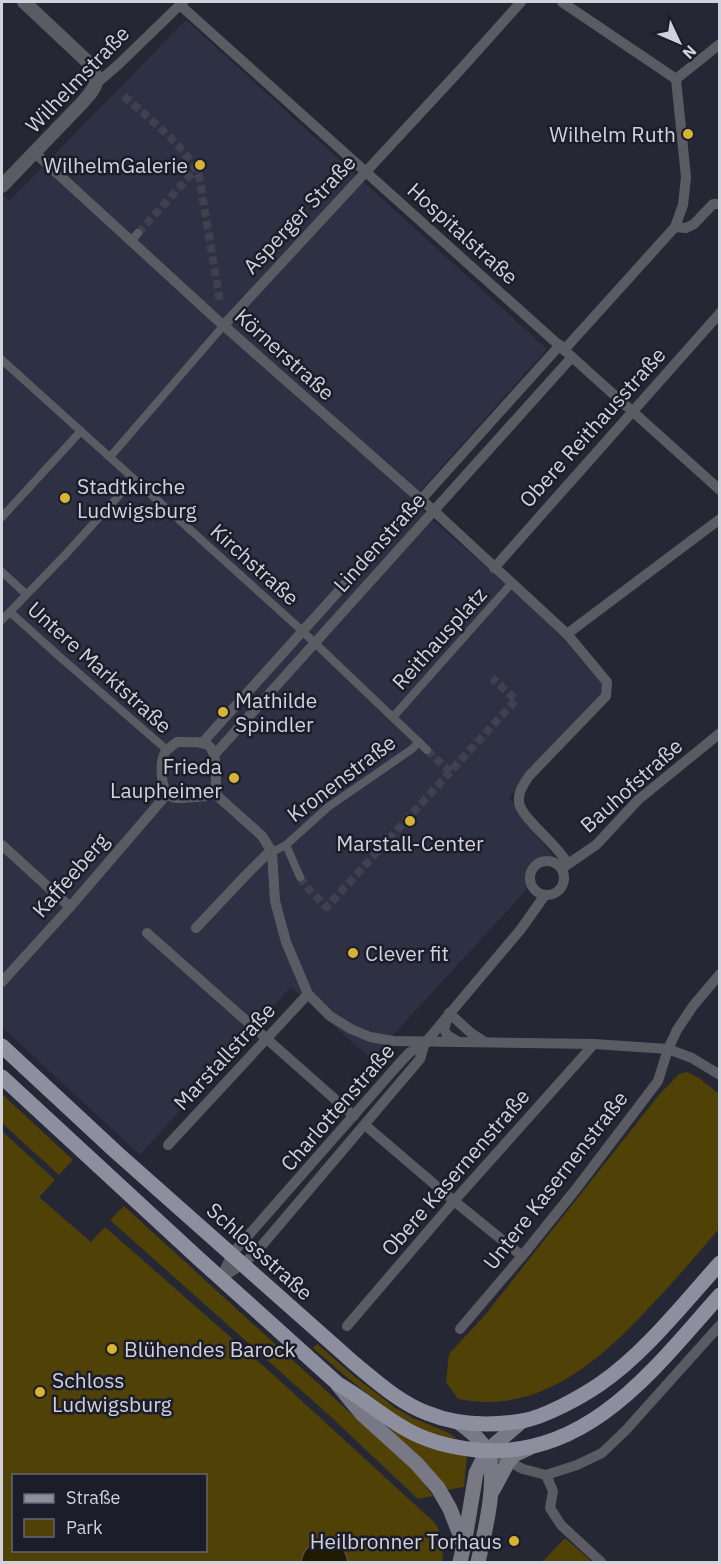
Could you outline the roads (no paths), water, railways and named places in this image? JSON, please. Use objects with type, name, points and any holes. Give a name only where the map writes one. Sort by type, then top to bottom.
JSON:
[{"type":"main road","name":"Schlossstraße","points":[[2,1046],[116,1152],[355,1364],[396,1397],[419,1410],[440,1418],[487,1424],[522,1421],[577,1398],[625,1364],[720,1263]]},
{"type":"main road","points":[[2,1077],[338,1384],[362,1414],[417,1464],[438,1488],[450,1509],[464,1545]]},
{"type":"main road","points":[[490,1495],[514,1455],[581,1428],[604,1414],[627,1395],[656,1368],[720,1295]]},
{"type":"main road","points":[[338,1384],[409,1432],[428,1440],[487,1451],[529,1448]]},
{"type":"main road","points":[[460,1563],[476,1473],[487,1451],[522,1421]]},
{"type":"main road","points":[[458,1422],[475,1436],[487,1451],[491,1467],[490,1495],[478,1563]]},
{"type":"street","points":[[24,2],[91,65],[97,83]]},
{"type":"street","name":"Asperger Straße","points":[[110,457],[224,325],[521,2]]},
{"type":"street","points":[[562,2],[676,79],[720,44]]},
{"type":"street","name":"Wilhelmstraße","points":[[2,186],[92,92],[97,83],[182,3]]},
{"type":"street","name":"Hospitalstraße","points":[[182,3],[720,490]]},
{"type":"street","name":"Lindenstraße","points":[[215,754],[433,510],[565,351],[675,226],[683,205],[686,177],[676,79]]},
{"type":"street","name":"Körnerstraße","points":[[34,152],[135,237],[224,325],[433,510],[567,633],[607,682],[606,696],[529,776],[519,795],[519,805],[524,813],[561,853],[565,866]]},
{"type":"street","points":[[675,226],[686,228],[694,224],[713,204],[720,204]]},
{"type":"street","name":"Obere Reithausstraße","points":[[494,568],[720,313]]},
{"type":"street","name":"Lindenstraße","points":[[203,742],[421,500],[565,351]]},
{"type":"street","name":"Kirchstraße","points":[[2,360],[315,643],[427,750]]},
{"type":"street","points":[[2,517],[81,431]]},
{"type":"street","points":[[2,620],[65,555],[134,478]]},
{"type":"street","points":[[567,633],[720,519]]},
{"type":"street","points":[[2,572],[27,594]]},
{"type":"street","name":"Reithausplatz","points":[[393,717],[512,584]]},
{"type":"street","name":"Untere Marktstraße","points":[[10,612],[167,750]]},
{"type":"street","name":"Bauhofstraße","points":[[565,866],[596,845],[638,800],[720,733]]},
{"type":"street","points":[[177,742],[203,742],[215,754],[216,785],[213,792],[205,797],[173,798],[167,794],[163,786],[162,760],[167,750],[177,742]]},
{"type":"street","name":"Kronenstraße","points":[[196,928],[266,855],[286,845],[328,807],[419,742]]},
{"type":"street","points":[[213,792],[262,836],[272,852],[277,908],[286,942],[308,994],[330,1016],[351,1029],[393,1041],[594,1044],[668,1049],[692,1058],[719,1074]]},
{"type":"street","name":"Kaffeeberg","points":[[2,982],[167,794]]},
{"type":"street","points":[[2,845],[70,907]]},
{"type":"street","name":"Kronenstraße","points":[[286,845],[300,877]]},
{"type":"street","points":[[425,1042],[521,929],[545,896],[556,893],[563,885],[565,866],[547,861],[533,869],[532,886],[545,896]]},
{"type":"street","points":[[147,933],[354,1116]]},
{"type":"street","name":"Untere Kasernenstraße","points":[[460,1329],[576,1189],[658,1081],[668,1049],[677,1030],[693,1006],[720,974]]},
{"type":"street","name":"Marstallstraße","points":[[168,1145],[308,994]]},
{"type":"street","points":[[450,1013],[471,1033],[485,1042]]},
{"type":"street","points":[[450,1013],[444,1029],[447,1035],[459,1042]]},
{"type":"street","name":"Charlottenstraße","points":[[221,1278],[354,1116],[409,1053],[425,1042]]},
{"type":"street","name":"Charlottenstraße","points":[[238,1259],[258,1250],[420,1059],[425,1042]]},
{"type":"street","name":"Obere Kasernenstraße","points":[[347,1326],[454,1201],[594,1044]]},
{"type":"street","points":[[365,1125],[522,1256]]},
{"type":"street","points":[[487,1451],[523,1469],[546,1475],[577,1466],[602,1453],[626,1430],[720,1325]]},
{"type":"street","points":[[687,1332],[702,1345]]},
{"type":"street","points":[[546,1475],[553,1491],[550,1508],[561,1525],[601,1563]]},
{"type":"tunnel","points":[[124,96],[176,143],[199,176],[220,302]]},
{"type":"tunnel","points":[[138,233],[196,169]]},
{"type":"tunnel","points":[[427,750],[450,772],[516,700],[492,678]]},
{"type":"tunnel","points":[[300,877],[309,890],[327,907],[450,772]]},
{"type":"place","name":"Wilhelm Ruth","points":[[688,134]]},
{"type":"place","name":"WilhelmGalerie","points":[[200,165]]},
{"type":"place","name":"Stadtkirche Ludwigsburg","points":[[65,498]]},
{"type":"place","name":"Mathilde Spindler","points":[[223,712]]},
{"type":"place","name":"Frieda Laupheimer","points":[[234,778]]},
{"type":"place","name":"Marstall-Center","points":[[410,821]]},
{"type":"place","name":"Clever fit","points":[[353,953]]},
{"type":"place","name":"Blühendes Barock","points":[[112,1349]]},
{"type":"place","name":"Schloss Ludwigsburg","points":[[40,1392]]},
{"type":"place","name":"Heilbronner Torhaus","points":[[514,1541]]}]
